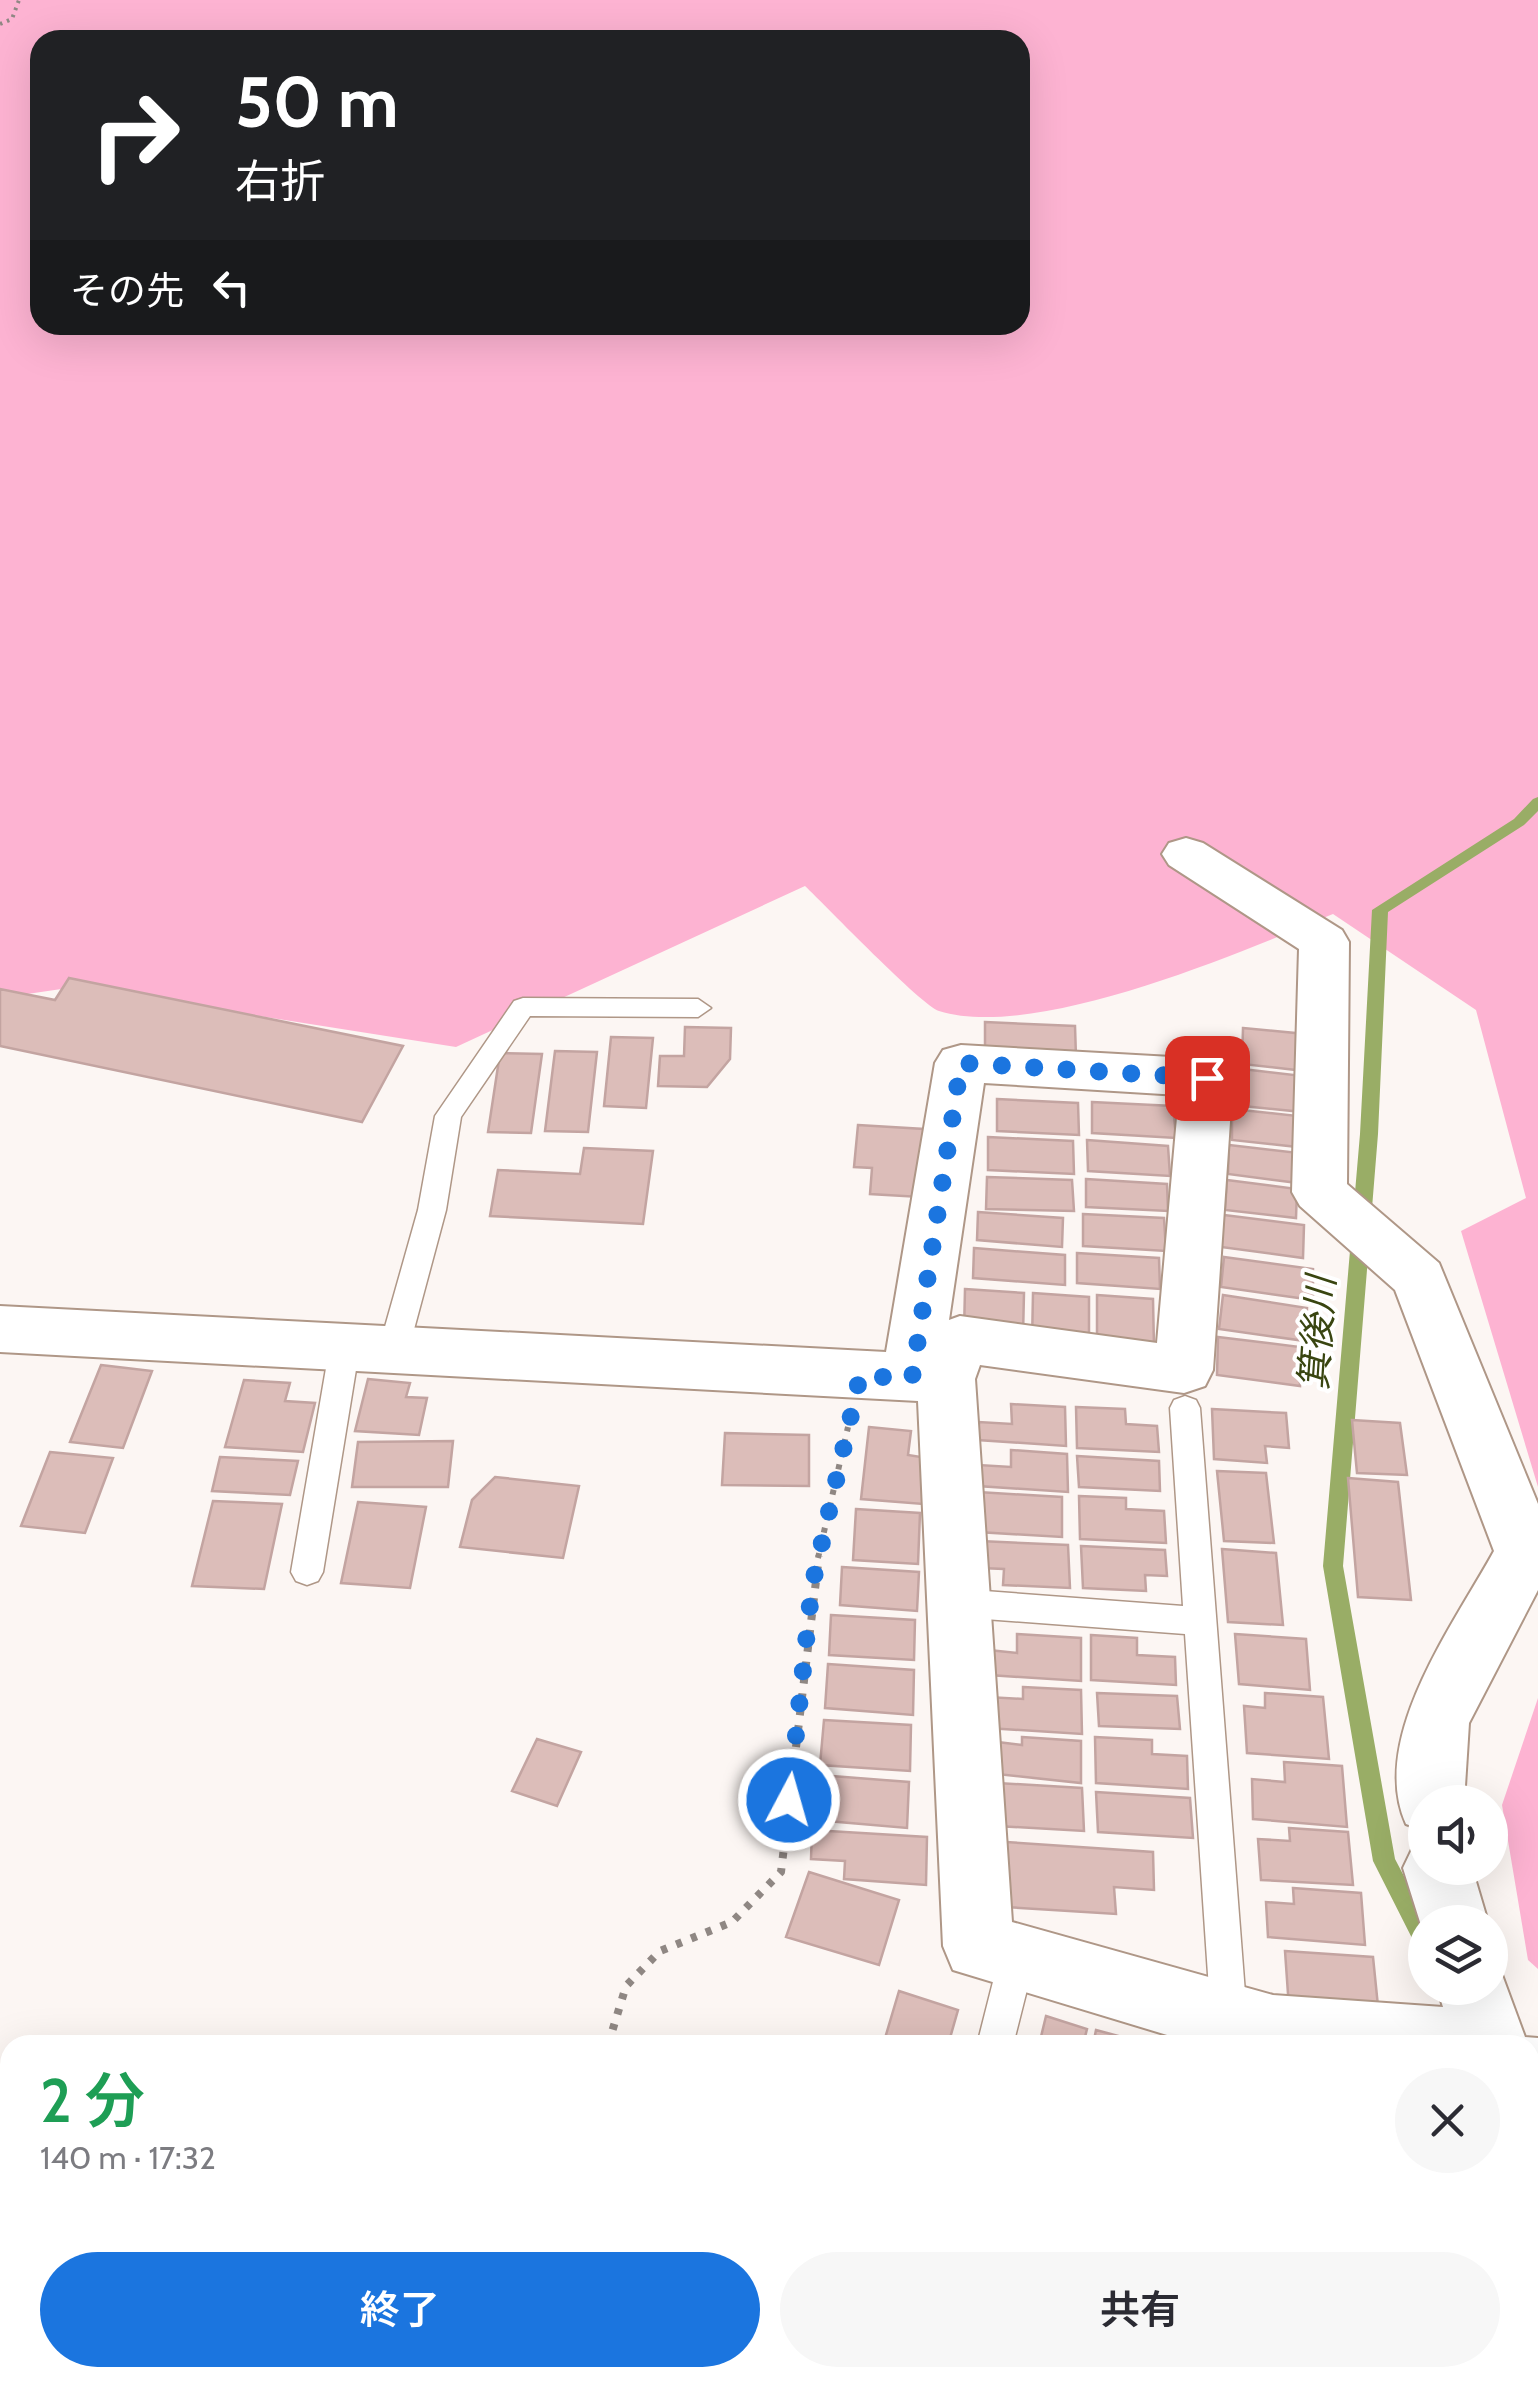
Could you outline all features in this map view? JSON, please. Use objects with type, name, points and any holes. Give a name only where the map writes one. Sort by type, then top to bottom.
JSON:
[{"type":"street","points":[[1186,854],[1324,942],[1319,1192],[1420,1278],[1526,1552],[1436,1721],[1431,1785]]},
{"type":"street","points":[[0,1329],[906,1377],[960,1338],[1184,1370],[1207,1078],[961,1063],[906,1377],[958,1603],[978,1946],[1229,2019],[1303,2035]]},
{"type":"street","points":[[1479,2005],[1489,2035]]},
{"type":"lane","points":[[306,1572],[370,1346],[432,1210],[448,1116],[523,1006],[698,1008]]},
{"type":"lane","points":[[1184,1408],[1229,2019]]},
{"type":"lane","points":[[958,1603],[1200,1621]]},
{"type":"lane","points":[[998,2035],[1017,1958]]},
{"type":"path","points":[[0,24],[12,19],[19,0]]},
{"type":"path","points":[[611,2035],[626,1986],[660,1951],[732,1922],[781,1872],[812,1586],[906,1377]]},
{"type":"shaded area","points":[[0,0],[1538,0],[1538,1487],[1461,1231],[1526,1198],[1476,1010],[1333,914],[1137,988],[1028,1014],[980,1017],[939,1011],[929,1005],[805,886],[456,1047],[75,987],[0,998]]},
{"type":"shaded area","points":[[1538,1698],[1538,1969],[1528,1960],[1508,1841],[1508,1787]]},
{"type":"building","points":[[69,978],[403,1046],[362,1122],[0,1046],[0,989],[55,1000]]},
{"type":"building","points":[[985,1022],[1075,1026],[1076,1057],[985,1053]]},
{"type":"building","points":[[685,1027],[731,1028],[730,1059],[707,1087],[658,1086],[660,1056],[684,1056]]},
{"type":"building","points":[[1243,1028],[1305,1034],[1305,1071],[1242,1064]]},
{"type":"building","points":[[611,1037],[653,1038],[646,1108],[604,1106]]},
{"type":"building","points":[[555,1051],[597,1052],[588,1132],[545,1131]]},
{"type":"building","points":[[500,1053],[542,1054],[531,1133],[488,1132]]},
{"type":"building","points":[[1234,1068],[1303,1076],[1303,1112],[1233,1105]]},
{"type":"building","points":[[997,1099],[1078,1103],[1079,1135],[997,1131]]},
{"type":"building","points":[[1092,1102],[1173,1106],[1176,1138],[1092,1133]]},
{"type":"building","points":[[1232,1109],[1298,1116],[1298,1147],[1232,1140]]},
{"type":"building","points":[[858,1125],[924,1129],[920,1197],[870,1194],[872,1168],[854,1167]]},
{"type":"building","points":[[988,1137],[1073,1141],[1074,1174],[988,1170]]},
{"type":"building","points":[[1087,1140],[1168,1146],[1170,1176],[1088,1171]]},
{"type":"building","points":[[1229,1145],[1299,1153],[1298,1183],[1228,1174]]},
{"type":"building","points":[[584,1148],[653,1151],[643,1224],[490,1216],[498,1170],[580,1174]]},
{"type":"building","points":[[987,1177],[1072,1180],[1074,1211],[986,1209]]},
{"type":"building","points":[[1086,1179],[1167,1184],[1168,1211],[1086,1207]]},
{"type":"building","points":[[1227,1180],[1297,1189],[1296,1218],[1225,1210]]},
{"type":"building","points":[[978,1212],[1063,1218],[1062,1247],[977,1240]]},
{"type":"building","points":[[1083,1214],[1164,1218],[1166,1251],[1083,1246]]},
{"type":"building","points":[[1224,1215],[1304,1225],[1303,1258],[1221,1247]]},
{"type":"building","points":[[974,1248],[1065,1255],[1065,1285],[973,1278]]},
{"type":"building","points":[[1077,1253],[1159,1258],[1160,1289],[1077,1283]]},
{"type":"building","points":[[1224,1257],[1313,1269],[1313,1300],[1221,1287]]},
{"type":"building","points":[[965,1289],[1024,1293],[1023,1335],[964,1331]]},
{"type":"building","points":[[1033,1293],[1089,1297],[1089,1347],[1032,1343]]},
{"type":"building","points":[[1097,1295],[1153,1299],[1154,1347],[1097,1344]]},
{"type":"building","points":[[1223,1295],[1307,1308],[1305,1341],[1219,1329]]},
{"type":"building","points":[[1218,1337],[1300,1347],[1300,1386],[1217,1375]]},
{"type":"building","points":[[101,1365],[152,1371],[123,1448],[70,1442]]},
{"type":"building","points":[[368,1379],[410,1383],[406,1397],[427,1398],[419,1435],[355,1431]]},
{"type":"building","points":[[244,1380],[290,1383],[285,1401],[315,1403],[303,1452],[225,1447]]},
{"type":"building","points":[[1011,1404],[1065,1407],[1066,1446],[978,1440],[979,1422],[1012,1424]]},
{"type":"building","points":[[1076,1407],[1125,1409],[1126,1424],[1157,1426],[1159,1452],[1077,1448]]},
{"type":"building","points":[[1212,1409],[1286,1413],[1289,1448],[1265,1446],[1267,1463],[1214,1459]]},
{"type":"building","points":[[1352,1420],[1400,1423],[1407,1475],[1357,1473]]},
{"type":"building","points":[[869,1427],[911,1431],[908,1455],[927,1458],[923,1504],[861,1499]]},
{"type":"building","points":[[725,1433],[809,1435],[809,1486],[722,1485]]},
{"type":"building","points":[[453,1441],[448,1487],[352,1487],[358,1442]]},
{"type":"building","points":[[1011,1450],[1067,1454],[1068,1492],[978,1486],[979,1465],[1011,1467]]},
{"type":"building","points":[[50,1452],[113,1458],[85,1533],[21,1526]]},
{"type":"building","points":[[1077,1456],[1159,1461],[1160,1491],[1079,1487]]},
{"type":"building","points":[[220,1457],[298,1461],[290,1495],[212,1491]]},
{"type":"building","points":[[1217,1471],[1266,1473],[1274,1543],[1224,1541]]},
{"type":"building","points":[[495,1477],[579,1486],[563,1558],[460,1547],[472,1500]]},
{"type":"building","points":[[1348,1478],[1398,1482],[1411,1600],[1358,1597]]},
{"type":"building","points":[[978,1492],[1062,1497],[1062,1537],[978,1532]]},
{"type":"building","points":[[1079,1496],[1126,1498],[1126,1509],[1164,1511],[1166,1543],[1080,1539]]},
{"type":"building","points":[[213,1501],[282,1504],[264,1589],[192,1586]]},
{"type":"building","points":[[358,1502],[426,1507],[410,1588],[341,1583]]},
{"type":"building","points":[[856,1509],[920,1513],[918,1564],[853,1560]]},
{"type":"building","points":[[980,1541],[1068,1545],[1070,1588],[1003,1585],[1004,1569],[981,1568]]},
{"type":"building","points":[[1081,1546],[1165,1550],[1167,1576],[1145,1575],[1146,1591],[1083,1588]]},
{"type":"building","points":[[1222,1549],[1276,1553],[1283,1625],[1228,1622]]},
{"type":"building","points":[[842,1567],[919,1572],[917,1611],[840,1605]]},
{"type":"building","points":[[831,1615],[915,1620],[914,1660],[829,1655]]},
{"type":"building","points":[[1017,1634],[1081,1638],[1081,1681],[989,1675],[988,1650],[1017,1653]]},
{"type":"building","points":[[1235,1634],[1306,1639],[1310,1690],[1239,1684]]},
{"type":"building","points":[[1091,1635],[1137,1638],[1137,1655],[1175,1657],[1176,1685],[1091,1680]]},
{"type":"building","points":[[828,1664],[914,1670],[913,1715],[825,1708]]},
{"type":"building","points":[[1023,1687],[1081,1690],[1082,1734],[988,1728],[988,1697],[1023,1699]]},
{"type":"building","points":[[1097,1693],[1177,1696],[1180,1729],[1099,1726]]},
{"type":"building","points":[[1265,1693],[1323,1697],[1329,1759],[1247,1753],[1244,1706],[1265,1708]]},
{"type":"building","points":[[824,1720],[911,1725],[910,1771],[820,1765]]},
{"type":"building","points":[[1022,1737],[1081,1741],[1081,1783],[987,1773],[989,1741],[1022,1745]]},
{"type":"building","points":[[1095,1737],[1152,1740],[1152,1754],[1187,1756],[1188,1789],[1096,1783]]},
{"type":"building","points":[[537,1739],[581,1752],[557,1806],[512,1791]]},
{"type":"building","points":[[1284,1762],[1342,1766],[1347,1827],[1253,1819],[1252,1779],[1285,1782]]},
{"type":"building","points":[[819,1775],[909,1782],[907,1828],[816,1820]]},
{"type":"building","points":[[997,1783],[1082,1788],[1084,1831],[997,1826]]},
{"type":"building","points":[[1096,1792],[1190,1798],[1193,1838],[1098,1832]]},
{"type":"building","points":[[1289,1828],[1348,1832],[1353,1885],[1261,1880],[1258,1839],[1290,1841]]},
{"type":"building","points":[[812,1830],[927,1837],[926,1885],[844,1879],[845,1861],[811,1859]]},
{"type":"building","points":[[1006,1842],[1153,1852],[1154,1890],[1114,1887],[1116,1914],[1006,1907]]},
{"type":"building","points":[[809,1872],[899,1900],[879,1965],[786,1937]]},
{"type":"building","points":[[1293,1888],[1361,1893],[1365,1945],[1268,1937],[1266,1902],[1294,1904]]},
{"type":"building","points":[[1285,1951],[1373,1957],[1379,2016],[1289,2008]]},
{"type":"building","points":[[899,1991],[958,2010],[951,2035],[886,2035]]},
{"type":"building","points":[[1046,2016],[1087,2029],[1086,2035],[1041,2035]]},
{"type":"waterway","name":"箕後川","points":[[1408,1907],[1384,1861],[1333,1566],[1369,1134],[1380,910],[1519,822],[1538,802]]},
{"type":"route","points":[[789,1800],[812,1586],[860,1376],[912,1378],[961,1063],[1207,1078]]}]
